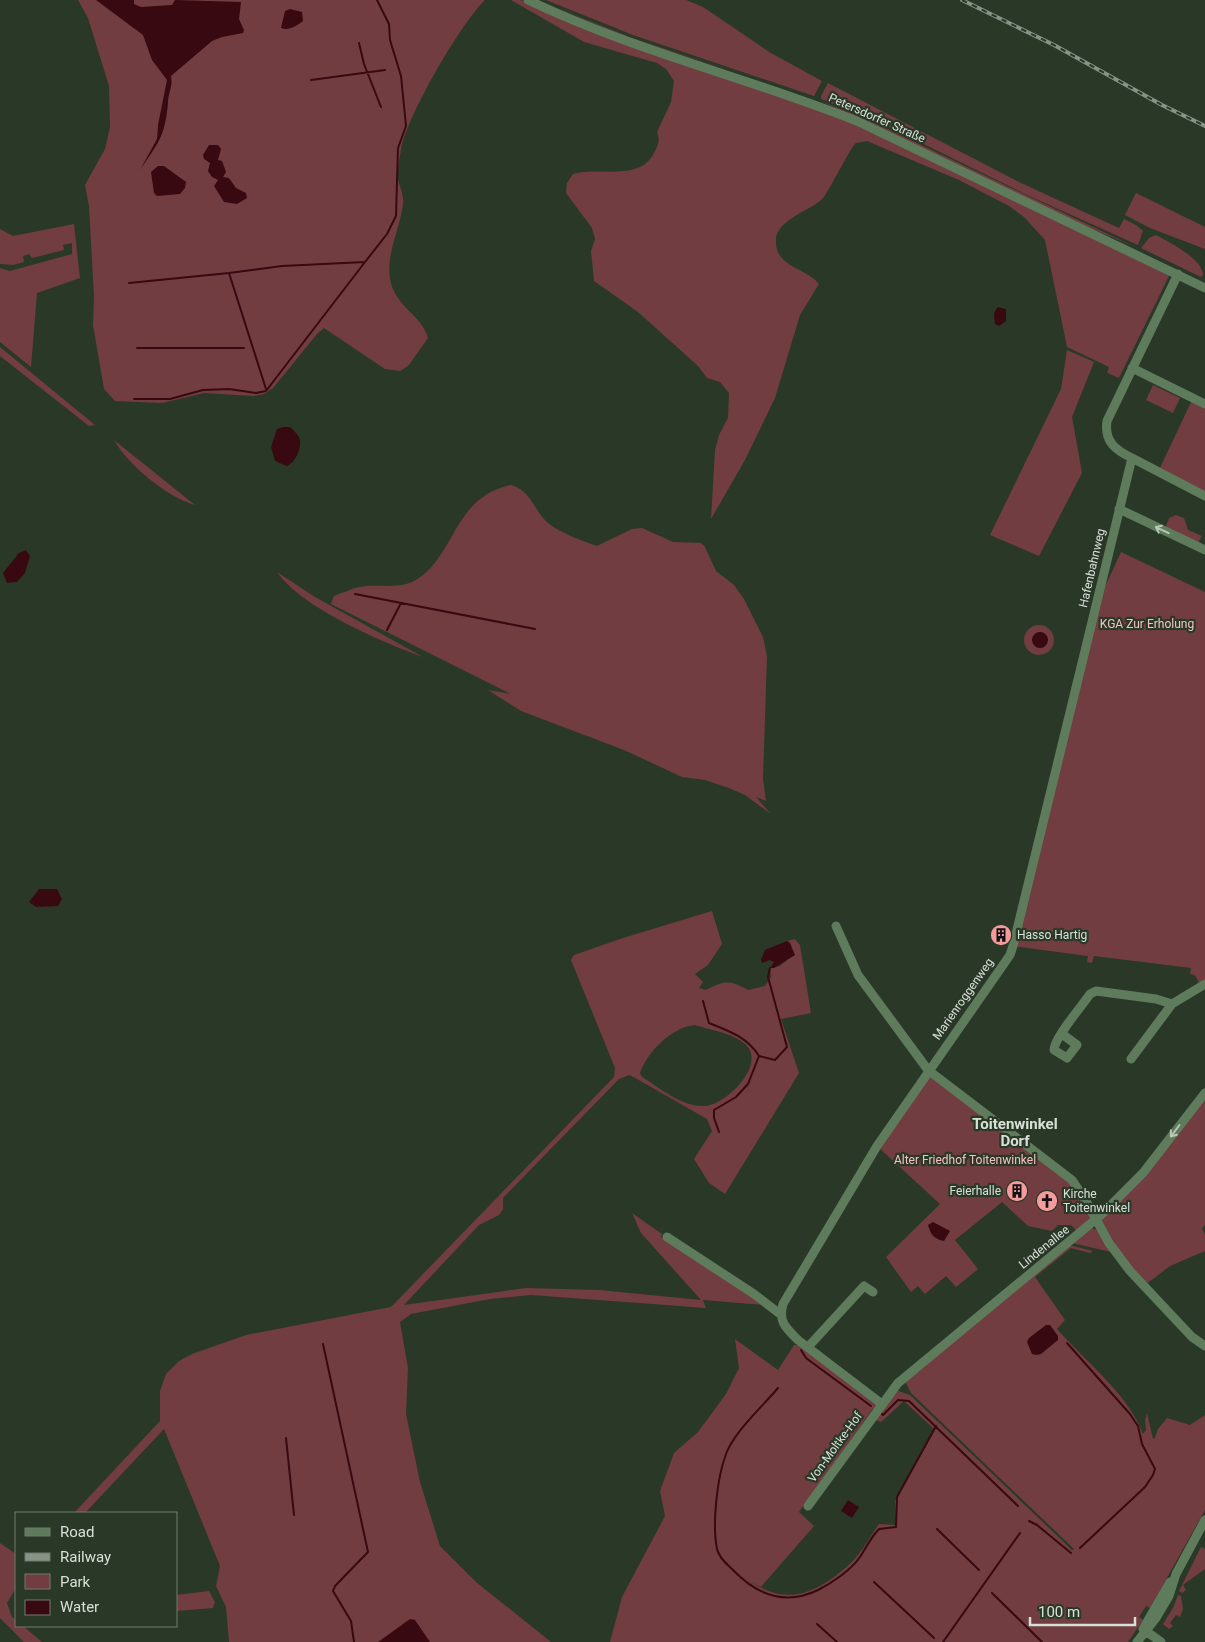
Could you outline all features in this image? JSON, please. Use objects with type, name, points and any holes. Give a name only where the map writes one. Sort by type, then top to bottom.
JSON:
[{"type":"street","name":"Petersdorfer Straße","points":[[528,0],[603,33],[815,104],[859,122],[1205,288]]},
{"type":"street","points":[[1178,274],[1109,415],[1106,428],[1111,444],[1116,450],[1205,496]]},
{"type":"street","points":[[1132,368],[1205,404]]},
{"type":"street","name":"Hafenbahnweg","points":[[1090,633],[1132,458]]},
{"type":"street","points":[[1119,509],[1205,550]]},
{"type":"street","name":"Marienroggenweg","points":[[780,1314],[783,1304],[872,1154],[928,1070],[1010,955],[1014,946],[1090,633]]},
{"type":"street","points":[[836,926],[858,975],[928,1070],[1063,1172],[1079,1189],[1096,1220],[1130,1271],[1192,1337],[1205,1346]]},
{"type":"street","points":[[1131,1059],[1172,1004],[1205,984]]},
{"type":"street","points":[[1062,1034],[1090,994],[1096,991],[1156,999],[1172,1004]]},
{"type":"street","name":"Lindenallee","points":[[882,1404],[906,1376],[1096,1220],[1143,1174],[1205,1093]]},
{"type":"street","points":[[667,1237],[754,1294],[780,1314],[786,1328],[882,1404]]},
{"type":"street","points":[[808,1347],[864,1286],[873,1292]]},
{"type":"street","name":"Von-Moltke-Hof","points":[[808,1506],[882,1404]]},
{"type":"street","points":[[1161,1642],[1142,1635],[1205,1520]]},
{"type":"green space","points":[[78,0],[485,0],[463,28],[436,71],[413,115],[401,149],[398,175],[403,204],[390,260],[390,279],[397,297],[420,323],[428,338],[409,365],[400,371],[385,369],[324,328],[273,388],[264,394],[254,396],[204,393],[162,403],[115,401],[104,389],[93,325],[94,296],[89,206],[85,185],[105,149],[110,127],[109,86],[88,18]]},
{"type":"green space","points":[[511,0],[521,0],[546,12],[847,120],[1167,272],[1169,276],[1119,378],[1107,373],[1109,367],[1067,347],[1045,240],[1024,217],[1009,206],[959,180],[867,141],[856,143],[823,198],[788,221],[778,231],[776,240],[780,256],[819,284],[800,315],[775,398],[745,460],[711,519],[715,450],[719,435],[728,418],[729,393],[720,382],[707,378],[698,366],[638,312],[594,281],[591,251],[595,239],[592,228],[566,193],[567,183],[573,174],[584,172],[619,172],[640,167],[649,161],[658,144],[659,137],[657,132],[671,102],[674,81],[666,69],[657,63],[584,42]]},
{"type":"green space","points":[[538,0],[632,38],[735,72],[632,39]]},
{"type":"green space","points":[[546,0],[686,0],[703,7],[771,53],[822,81],[814,96],[633,35]]},
{"type":"green space","points":[[828,83],[1021,183],[1119,228],[1124,219],[1136,225],[1143,231],[1138,245],[1027,195],[873,119],[821,99]]},
{"type":"green space","points":[[821,101],[871,121],[1135,247],[1074,221]]},
{"type":"green space","points":[[1136,193],[1205,227],[1205,249],[1150,228],[1125,215]]},
{"type":"green space","points":[[74,224],[80,278],[37,293],[31,367],[0,342],[0,268],[10,271],[72,254],[72,243],[63,245],[64,250],[32,258],[29,254],[23,256],[24,262],[13,265],[0,264],[0,229],[13,236]]},
{"type":"green space","points":[[1156,235],[1192,257],[1202,269],[1203,275],[1201,277],[1141,248],[1149,238]]},
{"type":"green space","points":[[0,347],[95,425],[89,426],[0,356]]},
{"type":"green space","points":[[1067,350],[1094,362],[1072,417],[1082,473],[1039,556],[990,535],[1061,389]]},
{"type":"green space","points":[[1153,385],[1180,398],[1173,413],[1146,400]]},
{"type":"green space","points":[[1193,398],[1205,399],[1205,496],[1158,472]]},
{"type":"green space","points":[[114,440],[195,505],[172,495],[149,479],[120,450]]},
{"type":"green space","points":[[511,485],[528,496],[543,518],[553,527],[597,546],[632,529],[642,528],[673,542],[701,543],[705,547],[716,571],[734,585],[744,599],[763,637],[767,656],[763,779],[766,801],[756,797],[771,814],[745,795],[729,788],[705,780],[682,777],[624,750],[521,711],[488,690],[511,694],[331,604],[334,596],[356,588],[398,586],[419,578],[431,568],[441,555],[467,513],[478,501],[492,491]]},
{"type":"green space","points":[[1176,515],[1184,518],[1188,530],[1202,536],[1198,543],[1162,530],[1169,518]]},
{"type":"green space","name":"KGA Zur Erholung","points":[[1121,552],[1205,592],[1205,984],[1200,985],[1195,975],[1190,974],[1191,968],[1094,956],[1092,963],[1087,962],[1088,956],[1013,946],[1096,606]]},
{"type":"green space","points":[[277,572],[315,597],[423,657],[365,633],[323,611],[289,585]]},
{"type":"green space","points":[[1039,625],[1050,629],[1054,640],[1050,651],[1039,655],[1028,651],[1024,640],[1028,629]]},
{"type":"green space","points":[[712,911],[722,944],[708,965],[695,974],[703,982],[699,988],[706,990],[727,982],[737,984],[748,990],[765,986],[771,977],[770,968],[780,966],[792,956],[790,943],[787,941],[795,939],[800,945],[811,1013],[781,1019],[799,1073],[725,1194],[709,1183],[694,1159],[712,1131],[707,1119],[630,1075],[619,1079],[503,1198],[503,1209],[499,1215],[479,1225],[404,1305],[526,1288],[599,1290],[701,1300],[641,1233],[632,1213],[662,1234],[661,1237],[764,1305],[703,1300],[706,1308],[531,1295],[490,1299],[411,1314],[400,1322],[408,1368],[406,1414],[420,1482],[440,1546],[476,1582],[551,1642],[229,1642],[226,1607],[216,1586],[220,1566],[164,1429],[86,1512],[75,1512],[160,1421],[160,1391],[166,1374],[179,1361],[192,1354],[246,1335],[391,1307],[614,1077],[615,1068],[571,960],[574,955]],"holes":[[[695,1025],[728,1034],[745,1044],[751,1052],[751,1062],[748,1072],[732,1092],[713,1104],[704,1106],[679,1100],[642,1077],[640,1073],[654,1049],[678,1030]]]},
{"type":"green space","name":"Alter Friedhof Toitenwinkel","points":[[928,1070],[1063,1172],[1096,1220],[1080,1234],[1071,1225],[1058,1225],[1052,1231],[1028,1226],[1002,1202],[955,1240],[978,1269],[956,1287],[946,1276],[925,1294],[918,1286],[911,1292],[886,1257],[940,1204],[877,1146]]},
{"type":"green space","points":[[1205,1093],[1205,1225],[1202,1228],[1205,1235],[1205,1251],[1170,1266],[1145,1285],[1121,1258],[1101,1221]]},
{"type":"green space","points":[[1091,1228],[1098,1230],[1111,1252],[1072,1243]]},
{"type":"green space","points":[[1069,1245],[1093,1251],[1090,1253],[1071,1248],[1035,1277],[1065,1320],[1057,1329],[1117,1392],[1143,1434],[1146,1430],[1145,1420],[1147,1413],[1153,1439],[1167,1418],[1190,1425],[1205,1415],[1205,1510],[1150,1608],[1146,1606],[1139,1617],[1143,1620],[1128,1642],[610,1642],[622,1597],[665,1516],[660,1491],[674,1453],[698,1432],[726,1394],[739,1368],[735,1339],[778,1370],[794,1345],[802,1345],[879,1404],[872,1410],[799,1512],[814,1526],[761,1587],[771,1592],[792,1595],[812,1590],[834,1577],[849,1565],[863,1549],[879,1524],[896,1525],[895,1501],[935,1430],[904,1401],[881,1422],[876,1420],[896,1390],[910,1395],[1072,1550],[1074,1549],[911,1393],[905,1381]]},
{"type":"green space","points":[[0,1543],[15,1553],[15,1590],[7,1603],[12,1617],[15,1619],[15,1627],[24,1627],[42,1642],[24,1642],[0,1618]]},
{"type":"green space","points":[[1201,1547],[1205,1549],[1205,1569],[1183,1585],[1186,1590],[1182,1593],[1179,1591]]},
{"type":"green space","points":[[209,1591],[215,1602],[213,1608],[178,1611],[178,1595]]},
{"type":"green space","points":[[1178,1595],[1181,1596],[1183,1609],[1180,1617],[1176,1615],[1170,1623],[1173,1626],[1169,1629],[1163,1624],[1173,1608]]},
{"type":"water","points":[[96,0],[134,0],[134,4],[141,7],[172,5],[175,0],[241,2],[239,19],[244,30],[243,33],[212,41],[171,76],[167,115],[163,132],[140,170],[157,139],[167,80],[152,60],[143,35]]},
{"type":"water","points":[[290,9],[302,12],[303,21],[290,28],[281,28],[285,11]]},
{"type":"water","points":[[209,145],[218,145],[221,149],[218,160],[222,161],[226,172],[223,177],[229,178],[236,188],[246,193],[247,198],[237,204],[224,202],[214,186],[218,180],[212,177],[208,171],[210,163],[204,159],[203,155]]},
{"type":"water","points":[[158,166],[164,166],[186,182],[185,188],[180,194],[157,196],[154,193],[151,172]]},
{"type":"water","points":[[998,307],[1006,309],[1006,321],[999,326],[995,324],[994,317]]},
{"type":"water","points":[[290,427],[300,440],[297,455],[293,462],[287,466],[275,461],[271,447],[277,429]]},
{"type":"water","points":[[26,550],[30,556],[25,573],[17,582],[7,583],[3,573],[19,553]]},
{"type":"water","points":[[1037,632],[1043,632],[1048,637],[1046,646],[1037,648],[1032,643],[1032,637]]},
{"type":"water","points":[[39,889],[57,889],[62,899],[58,906],[36,907],[29,902]]},
{"type":"water","points":[[787,941],[790,943],[795,955],[774,968],[770,968],[774,962],[770,960],[762,963],[761,960],[765,950]]},
{"type":"water","points":[[933,1222],[950,1231],[944,1241],[935,1238],[932,1234],[928,1225]]},
{"type":"water","points":[[1046,1325],[1050,1325],[1058,1336],[1058,1340],[1041,1354],[1032,1354],[1027,1342],[1029,1338]]},
{"type":"water","points":[[848,1500],[859,1507],[852,1518],[841,1511]]},
{"type":"water","points":[[410,1619],[415,1620],[430,1642],[378,1642]]},
{"type":"waterway","points":[[229,273],[282,266],[365,262],[387,234],[396,216],[398,148],[406,126],[401,76],[390,40],[389,24],[377,0]]},
{"type":"waterway","points":[[359,43],[364,64],[381,107]]},
{"type":"waterway","points":[[311,80],[385,70]]},
{"type":"waterway","points":[[134,399],[170,399],[203,390],[229,389],[256,393],[266,391],[365,262]]},
{"type":"waterway","points":[[129,283],[229,273],[266,389]]},
{"type":"waterway","points":[[137,348],[244,348]]},
{"type":"waterway","points":[[355,594],[535,629]]},
{"type":"waterway","points":[[387,630],[401,603]]},
{"type":"waterway","points":[[719,1132],[714,1118],[714,1110],[736,1097],[748,1084],[759,1056],[775,1060],[787,1047],[768,977],[770,968]]},
{"type":"waterway","points":[[703,1001],[709,1023],[743,1039],[759,1056]]},
{"type":"waterway","points":[[1067,1343],[1130,1414],[1138,1426],[1142,1444],[1155,1469],[1145,1487],[1080,1548]]},
{"type":"waterway","points":[[323,1344],[368,1552],[335,1586],[333,1591],[351,1621],[354,1642]]},
{"type":"waterway","points":[[801,1350],[806,1358],[871,1406]]},
{"type":"waterway","points":[[778,1388],[742,1428],[730,1445],[720,1475],[715,1514],[717,1549],[721,1558],[742,1579],[762,1592],[772,1595],[794,1597],[818,1590],[852,1567],[879,1529],[896,1527],[897,1497],[936,1426]]},
{"type":"waterway","points":[[881,1413],[883,1415],[898,1400],[909,1401],[1018,1506]]},
{"type":"waterway","points":[[286,1438],[294,1515]]},
{"type":"waterway","points":[[1029,1521],[1037,1525],[1071,1553]]},
{"type":"waterway","points":[[937,1529],[979,1570]]},
{"type":"waterway","points":[[943,1642],[1020,1533]]},
{"type":"waterway","points":[[874,1582],[934,1638]]},
{"type":"waterway","points":[[992,1593],[1042,1642]]},
{"type":"waterway","points":[[817,1624],[837,1642]]},
{"type":"railway","points":[[962,0],[1054,45],[1162,105],[1205,126]]},
{"type":"place","name":"Hasso Hartig","points":[[1001,935]]},
{"type":"place","name":"Feierhalle","points":[[1017,1191]]},
{"type":"place","name":"Kirche Toitenwinkel","points":[[1047,1201]]},
{"type":"district","name":"Toitenwinkel Dorf","points":[[1015,1132]]}]
